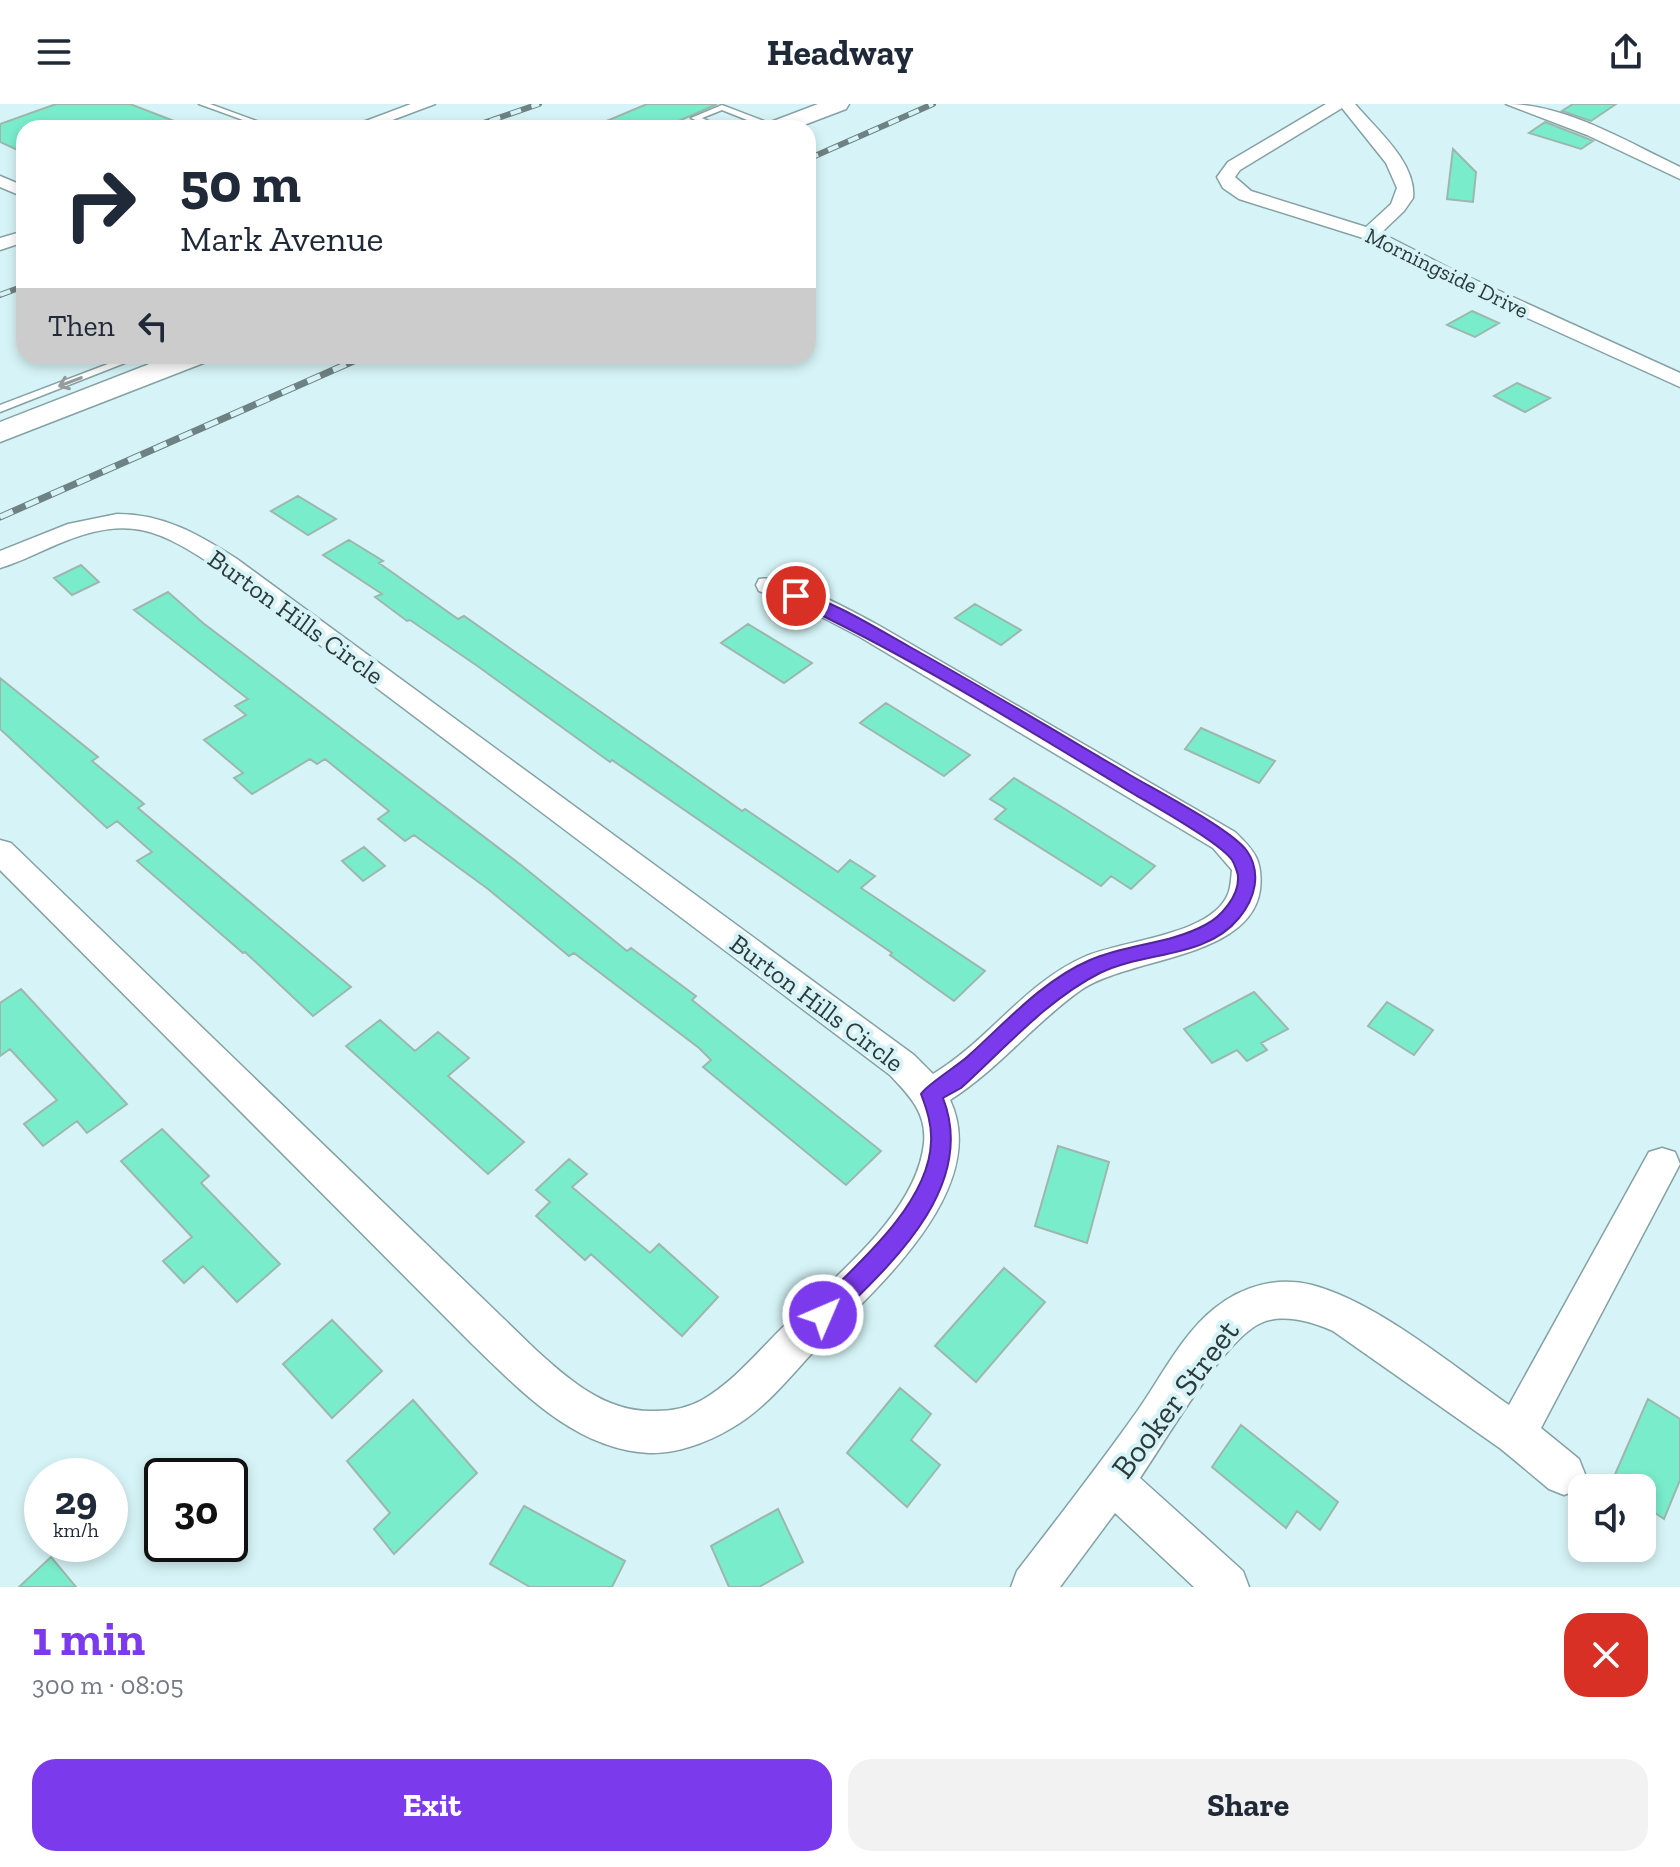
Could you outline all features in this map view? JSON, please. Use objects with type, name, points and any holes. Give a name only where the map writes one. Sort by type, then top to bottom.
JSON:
[{"type":"main road","points":[[796,120],[838,104]]},
{"type":"main road","points":[[7,418],[136,364]]},
{"type":"street","points":[[379,120],[427,104]]},
{"type":"street","name":"Morningside Drive","points":[[1337,104],[1234,166],[1226,177],[1229,184],[1245,195],[1369,234],[1446,274],[1680,381]]},
{"type":"street","points":[[1347,104],[1394,163],[1406,186],[1402,201],[1369,234]]},
{"type":"street","points":[[1514,104],[1593,132],[1680,174]]},
{"type":"street","name":"Burton Hills Circle","points":[[0,560],[61,535],[109,523],[153,524],[194,542],[228,564],[876,1046],[931,1094]]},
{"type":"street","points":[[0,851],[486,1330],[563,1400],[605,1425],[646,1432],[684,1427],[715,1414],[745,1392],[878,1261],[911,1219],[936,1175],[942,1144],[940,1117],[931,1094],[953,1082],[1062,985],[1095,966],[1131,953],[1192,940],[1215,929],[1243,897],[1247,870],[1230,845],[1149,794],[869,631],[823,607],[768,585]]},
{"type":"street","points":[[1516,1434],[1662,1164]]},
{"type":"street","name":"Booker Street","points":[[1033,1587],[1112,1482],[1214,1335],[1235,1314],[1259,1303],[1289,1299],[1320,1305],[1347,1317],[1516,1434],[1564,1474]]},
{"type":"street","points":[[1112,1482],[1227,1587]]},
{"type":"lane","points":[[203,104],[249,120]]},
{"type":"lane","points":[[700,120],[695,118],[722,107],[755,120]]},
{"type":"building","points":[[56,104],[130,104],[171,120],[16,120],[16,149],[0,142],[0,124]]},
{"type":"building","points":[[647,104],[717,104],[681,120],[609,120]]},
{"type":"building","points":[[1573,104],[1616,104],[1591,121],[1562,111]]},
{"type":"building","points":[[1545,122],[1593,141],[1581,149],[1529,133]]},
{"type":"building","points":[[1453,149],[1476,172],[1473,202],[1447,199]]},
{"type":"building","points":[[1472,311],[1499,323],[1475,337],[1447,325]]},
{"type":"building","points":[[1517,383],[1550,398],[1525,412],[1494,396]]},
{"type":"building","points":[[298,496],[336,519],[308,535],[271,511]]},
{"type":"building","points":[[349,540],[383,561],[379,563],[458,619],[464,616],[742,811],[745,809],[838,872],[850,860],[875,876],[861,888],[985,971],[954,1001],[890,955],[892,953],[612,760],[610,762],[476,665],[410,620],[407,621],[375,597],[382,594],[323,555]]},
{"type":"building","points":[[81,565],[99,582],[72,595],[54,578]]},
{"type":"building","points":[[168,592],[203,623],[521,865],[627,951],[631,948],[696,996],[692,1000],[881,1151],[846,1185],[703,1067],[711,1060],[699,1048],[574,953],[569,956],[488,889],[414,835],[405,841],[378,819],[389,811],[325,759],[317,764],[310,759],[252,794],[234,778],[243,773],[204,740],[246,715],[235,706],[248,699],[134,610]]},
{"type":"building","points":[[975,604],[1021,630],[1001,645],[955,618]]},
{"type":"building","points":[[748,624],[812,663],[784,683],[721,643]]},
{"type":"building","points":[[0,678],[98,757],[92,761],[144,804],[138,808],[351,987],[313,1016],[245,952],[137,861],[152,852],[117,821],[107,828],[0,729]]},
{"type":"building","points":[[886,703],[970,755],[944,776],[860,723]]},
{"type":"building","points":[[1201,728],[1275,761],[1259,783],[1185,749]]},
{"type":"building","points":[[1014,778],[1155,866],[1131,889],[1111,876],[1101,886],[995,819],[1006,809],[990,799]]},
{"type":"building","points":[[364,847],[385,866],[363,881],[342,861]]},
{"type":"building","points":[[21,989],[127,1104],[87,1133],[77,1121],[43,1146],[24,1124],[57,1100],[10,1049],[0,1056],[0,1003]]},
{"type":"building","points":[[1254,992],[1288,1029],[1261,1043],[1267,1050],[1247,1061],[1237,1050],[1212,1063],[1184,1029]]},
{"type":"building","points":[[1387,1002],[1433,1030],[1414,1055],[1368,1026]]},
{"type":"building","points":[[380,1020],[415,1051],[438,1032],[469,1058],[448,1076],[524,1142],[488,1174],[346,1046]]},
{"type":"building","points":[[162,1129],[209,1176],[201,1183],[280,1264],[237,1302],[203,1266],[184,1283],[163,1261],[192,1237],[121,1161]]},
{"type":"building","points":[[1058,1146],[1109,1162],[1087,1243],[1035,1226]]},
{"type":"building","points":[[569,1159],[587,1174],[572,1187],[650,1253],[659,1244],[718,1297],[682,1336],[591,1254],[585,1260],[536,1216],[550,1202],[536,1190]]},
{"type":"building","points":[[1004,1268],[1045,1302],[976,1382],[935,1346]]},
{"type":"building","points":[[332,1320],[382,1371],[332,1418],[283,1364]]},
{"type":"building","points":[[900,1388],[931,1414],[911,1440],[940,1465],[907,1507],[847,1453]]},
{"type":"building","points":[[1648,1399],[1680,1419],[1680,1480],[1664,1519],[1656,1514],[1656,1474],[1615,1474]]},
{"type":"building","points":[[413,1400],[477,1473],[394,1554],[374,1529],[390,1513],[347,1461]]},
{"type":"building","points":[[1241,1425],[1338,1502],[1320,1530],[1297,1511],[1286,1528],[1212,1467]]},
{"type":"building","points":[[524,1506],[625,1561],[612,1587],[530,1587],[490,1564]]},
{"type":"building","points":[[778,1509],[803,1562],[759,1587],[729,1587],[711,1546]]},
{"type":"building","points":[[46,1562],[55,1562],[76,1587],[19,1587]]},
{"type":"railway","points":[[492,120],[539,104]]},
{"type":"railway","points":[[816,155],[933,104]]},
{"type":"railway","points":[[0,295],[16,289]]},
{"type":"railway","points":[[0,517],[347,364]]},
{"type":"route","points":[[796,596],[869,631],[953,678],[1200,825],[1240,855],[1248,877],[1243,897],[1215,929],[1192,940],[1131,953],[1095,966],[1062,985],[953,1082],[931,1094],[940,1117],[942,1144],[936,1175],[911,1219],[878,1261],[823,1315]]}]
